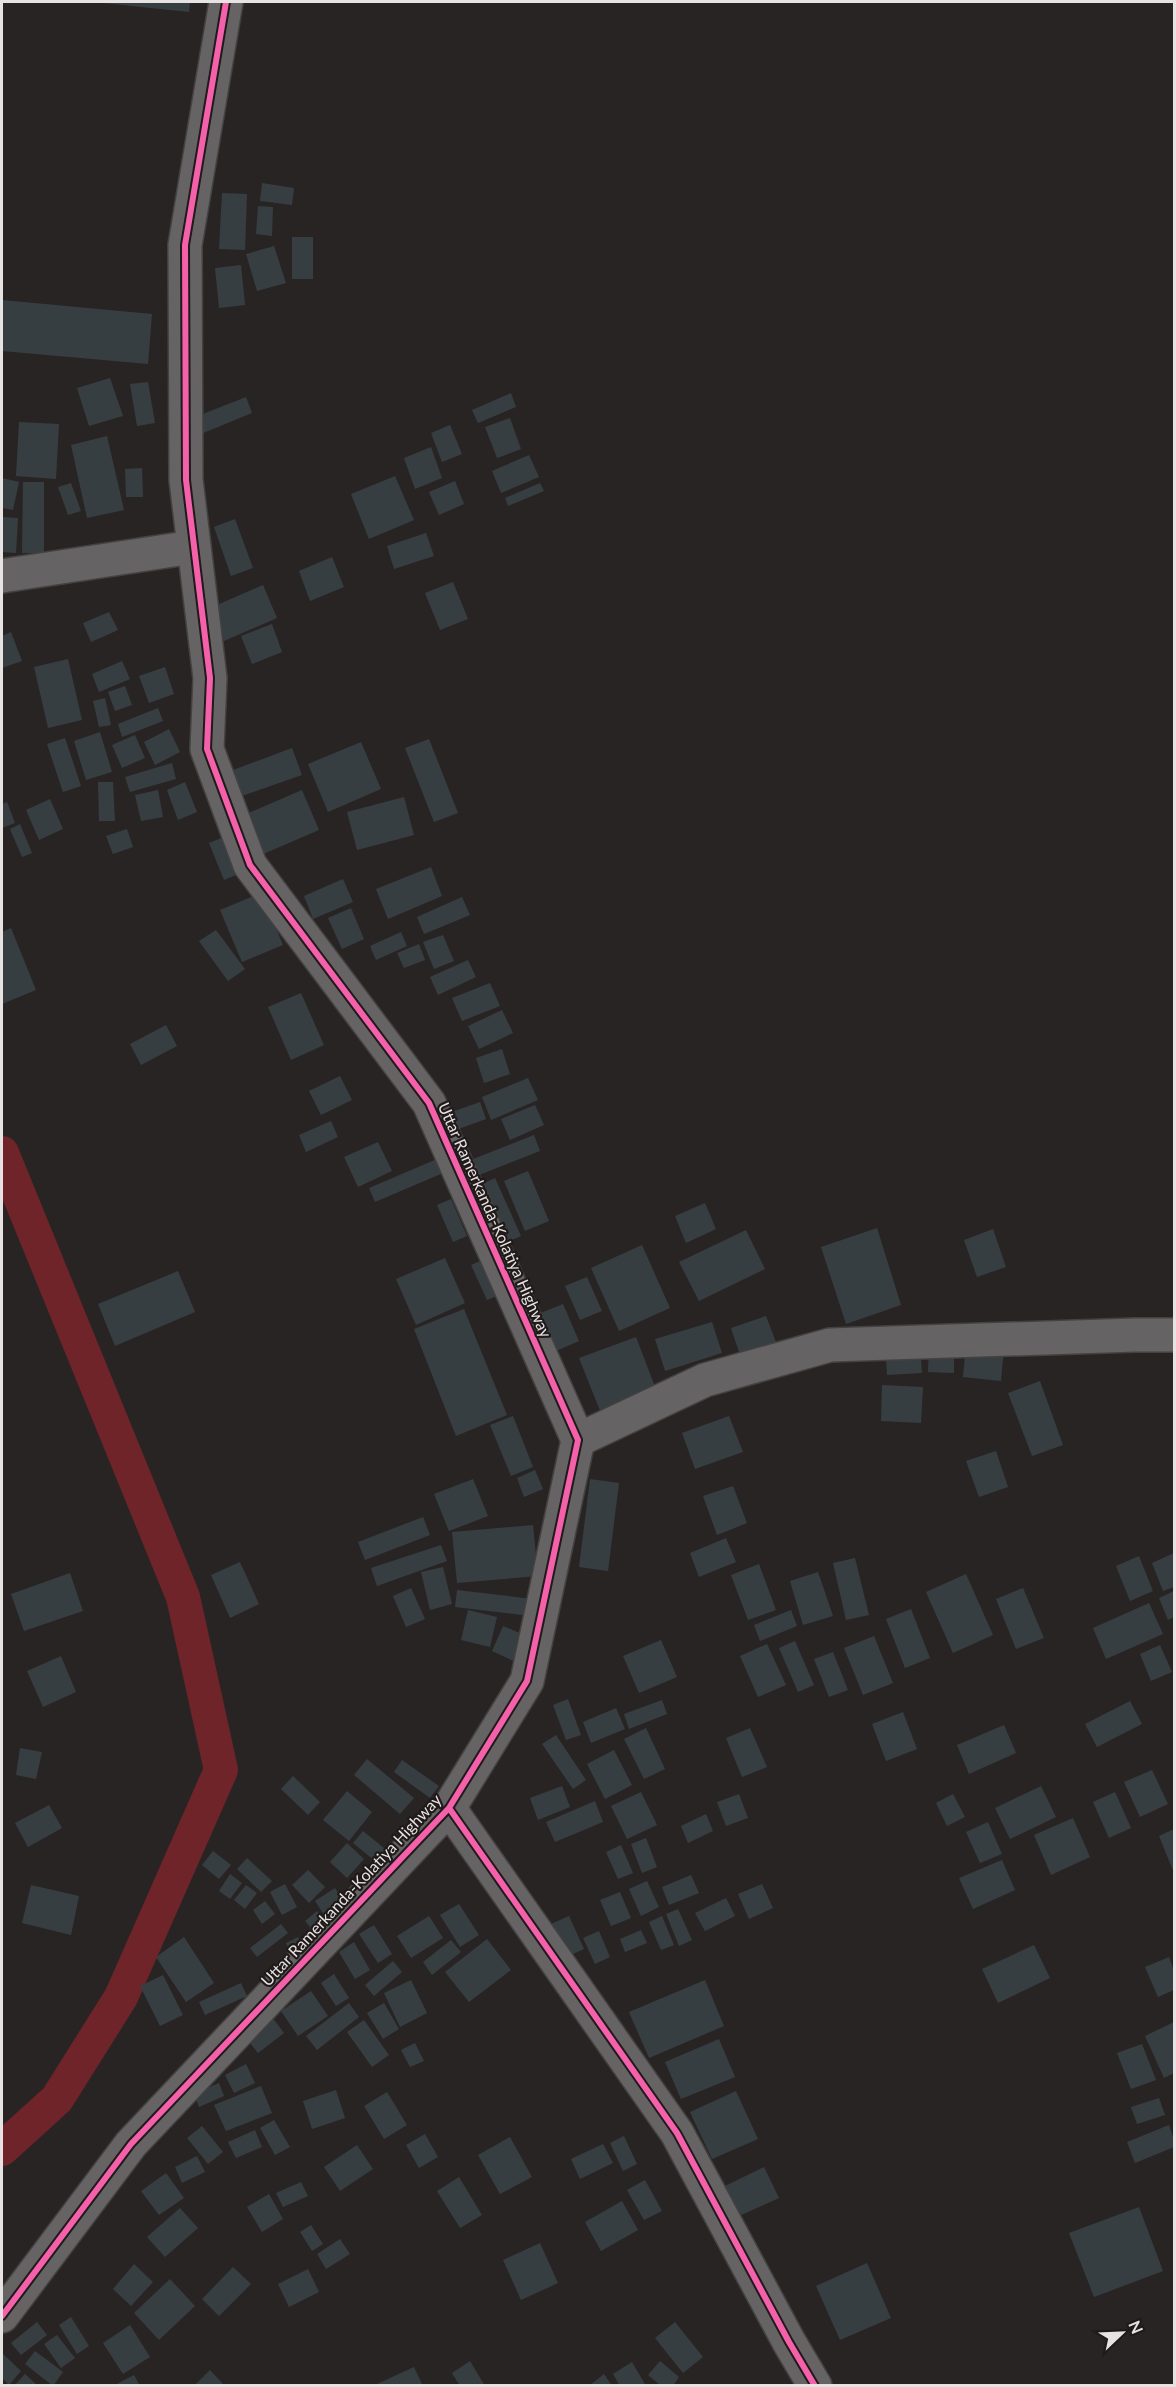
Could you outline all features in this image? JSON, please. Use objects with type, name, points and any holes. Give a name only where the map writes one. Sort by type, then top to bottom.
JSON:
[{"type":"street","name":"Uttar Ramerkanda-Kolatiya Highway","points":[[2,2316],[131,2144],[449,1808],[527,1681],[578,1440],[429,1103],[250,865],[207,749],[210,678],[186,480],[185,245],[226,2]]},
{"type":"street","points":[[2,576],[193,547]]},
{"type":"street","points":[[578,1440],[705,1380],[830,1345],[1174,1335]]},
{"type":"street","points":[[449,1808],[677,2133],[783,2331],[815,2385]]},
{"type":"building","points":[[94,2],[190,2],[189,12]]},
{"type":"building","points":[[262,183],[294,188],[292,205],[260,201]]},
{"type":"building","points":[[222,193],[247,194],[245,250],[219,249]]},
{"type":"building","points":[[258,206],[273,207],[272,236],[256,234]]},
{"type":"building","points":[[292,237],[313,237],[313,279],[292,279]]},
{"type":"building","points":[[274,246],[286,283],[257,291],[246,254]]},
{"type":"building","points":[[241,265],[245,305],[219,308],[215,268]]},
{"type":"building","points":[[2,300],[152,314],[148,364],[2,351]]},
{"type":"building","points":[[110,378],[123,416],[89,426],[77,388]]},
{"type":"building","points":[[148,382],[155,423],[137,426],[130,384]]},
{"type":"building","points":[[511,393],[516,407],[478,423],[472,410]]},
{"type":"building","points":[[246,397],[252,413],[196,436],[190,419]]},
{"type":"building","points":[[510,418],[521,449],[497,458],[485,427]]},
{"type":"building","points":[[19,422],[59,424],[56,479],[16,476]]},
{"type":"building","points":[[450,425],[462,454],[442,462],[431,433]]},
{"type":"building","points":[[107,436],[124,510],[87,518],[71,445]]},
{"type":"building","points":[[431,447],[442,478],[415,489],[404,458]]},
{"type":"building","points":[[529,455],[539,477],[501,493],[492,471]]},
{"type":"building","points":[[142,468],[143,497],[126,497],[125,469]]},
{"type":"building","points":[[395,476],[414,520],[369,539],[351,494]]},
{"type":"building","points":[[2,478],[19,482],[13,510],[2,508]]},
{"type":"building","points":[[455,481],[464,504],[439,515],[429,492]]},
{"type":"building","points":[[23,482],[44,482],[44,553],[22,553]]},
{"type":"building","points":[[71,483],[81,511],[68,515],[58,487]]},
{"type":"building","points":[[540,483],[544,491],[508,506],[505,498]]},
{"type":"building","points":[[2,517],[18,518],[16,553],[2,552]]},
{"type":"building","points":[[235,519],[253,568],[231,576],[214,527]]},
{"type":"building","points":[[426,533],[434,556],[394,569],[387,546]]},
{"type":"building","points":[[332,557],[344,587],[310,601],[299,571]]},
{"type":"building","points":[[453,582],[468,619],[440,630],[425,593]]},
{"type":"building","points":[[263,585],[277,618],[224,641],[210,608]]},
{"type":"building","points":[[109,612],[118,630],[91,642],[83,623]]},
{"type":"building","points":[[272,624],[282,652],[252,664],[241,636]]},
{"type":"building","points":[[11,632],[22,661],[2,668],[2,636]]},
{"type":"building","points":[[68,659],[82,720],[48,728],[34,667]]},
{"type":"building","points":[[122,661],[130,679],[99,692],[92,674]]},
{"type":"building","points":[[165,667],[174,694],[149,703],[139,676]]},
{"type":"building","points":[[125,686],[132,705],[115,711],[108,692]]},
{"type":"building","points":[[105,698],[111,725],[99,727],[93,701]]},
{"type":"building","points":[[158,708],[163,721],[122,737],[118,724]]},
{"type":"building","points":[[169,729],[180,752],[155,765],[144,742]]},
{"type":"building","points":[[100,732],[112,772],[86,780],[74,741]]},
{"type":"building","points":[[135,735],[145,758],[122,768],[112,745]]},
{"type":"building","points":[[65,738],[81,786],[63,792],[47,744]]},
{"type":"building","points":[[429,739],[458,813],[434,822],[405,748]]},
{"type":"building","points":[[361,742],[381,789],[328,812],[308,764]]},
{"type":"building","points":[[292,748],[302,775],[242,796],[233,770]]},
{"type":"building","points":[[172,763],[176,779],[130,792],[125,777]]},
{"type":"building","points":[[98,782],[113,782],[115,821],[99,821]]},
{"type":"building","points":[[185,782],[197,812],[178,820],[167,790]]},
{"type":"building","points":[[158,790],[163,817],[141,821],[135,795]]},
{"type":"building","points":[[302,790],[319,830],[261,855],[244,815]]},
{"type":"building","points":[[404,797],[414,835],[357,850],[347,812]]},
{"type":"building","points":[[50,799],[63,829],[39,840],[26,810]]},
{"type":"building","points":[[7,802],[15,823],[2,828],[2,804]]},
{"type":"building","points":[[20,824],[32,853],[22,857],[10,829]]},
{"type":"building","points":[[127,829],[133,847],[113,854],[106,836]]},
{"type":"building","points":[[231,834],[246,871],[224,880],[209,843]]},
{"type":"building","points":[[431,867],[442,896],[388,919],[376,889]]},
{"type":"building","points":[[343,879],[353,902],[313,919],[304,896]]},
{"type":"building","points":[[261,893],[283,945],[242,962],[220,910]]},
{"type":"building","points":[[462,897],[470,915],[424,934],[417,917]]},
{"type":"building","points":[[351,908],[364,939],[342,949],[328,918]]},
{"type":"building","points":[[11,928],[36,990],[2,1004],[2,932]]},
{"type":"building","points":[[216,930],[245,969],[228,981],[199,941]]},
{"type":"building","points":[[401,932],[407,946],[376,960],[370,946]]},
{"type":"building","points":[[443,935],[454,961],[434,969],[423,942]]},
{"type":"building","points":[[419,944],[425,960],[404,968],[397,953]]},
{"type":"building","points":[[468,960],[476,977],[438,995],[430,977]]},
{"type":"building","points":[[490,983],[500,1006],[462,1021],[452,998]]},
{"type":"building","points":[[301,993],[324,1045],[291,1060],[268,1007]]},
{"type":"building","points":[[502,1010],[513,1033],[479,1049],[468,1026]]},
{"type":"building","points":[[166,1025],[177,1046],[141,1065],[130,1044]]},
{"type":"building","points":[[502,1049],[510,1074],[484,1083],[476,1058]]},
{"type":"building","points":[[340,1076],[352,1100],[321,1115],[309,1091]]},
{"type":"building","points":[[528,1078],[538,1100],[491,1120],[482,1097]]},
{"type":"building","points":[[480,1102],[486,1119],[453,1131],[446,1114]]},
{"type":"building","points":[[535,1105],[544,1125],[510,1140],[501,1119]]},
{"type":"building","points":[[331,1121],[338,1137],[306,1152],[299,1135]]},
{"type":"building","points":[[534,1135],[540,1151],[469,1179],[463,1163]]},
{"type":"building","points":[[378,1142],[392,1171],[358,1187],[344,1157]]},
{"type":"building","points":[[437,1159],[443,1173],[375,1202],[369,1188]]},
{"type":"building","points":[[528,1171],[549,1221],[525,1231],[504,1181]]},
{"type":"building","points":[[495,1178],[521,1236],[498,1246],[472,1189]]},
{"type":"building","points":[[451,1199],[467,1236],[453,1242],[437,1205]]},
{"type":"building","points":[[705,1203],[716,1229],[686,1243],[675,1216]]},
{"type":"building","points":[[877,1228],[901,1305],[846,1324],[821,1247]]},
{"type":"building","points":[[993,1229],[1006,1267],[977,1277],[964,1240]]},
{"type":"building","points":[[746,1230],[765,1269],[699,1301],[679,1262]]},
{"type":"building","points":[[642,1245],[670,1308],[619,1331],[591,1268]]},
{"type":"building","points":[[445,1258],[465,1303],[416,1325],[396,1279]]},
{"type":"building","points":[[485,1259],[502,1294],[487,1300],[471,1265]]},
{"type":"building","points":[[178,1271],[195,1312],[115,1346],[98,1304]]},
{"type":"building","points":[[587,1277],[602,1311],[580,1320],[565,1286]]},
{"type":"building","points":[[563,1304],[579,1341],[547,1355],[531,1317]]},
{"type":"building","points":[[464,1309],[507,1415],[456,1436],[414,1329]]},
{"type":"building","points":[[766,1316],[776,1342],[740,1355],[731,1328]]},
{"type":"building","points":[[712,1322],[722,1353],[665,1371],[655,1339]]},
{"type":"building","points":[[636,1337],[657,1392],[601,1413],[579,1358]]},
{"type":"building","points":[[966,1344],[1004,1348],[1001,1381],[963,1377]]},
{"type":"building","points":[[920,1345],[922,1373],[887,1375],[885,1346]]},
{"type":"building","points":[[929,1345],[954,1346],[954,1373],[928,1372]]},
{"type":"building","points":[[1040,1381],[1063,1445],[1032,1456],[1008,1393]]},
{"type":"building","points":[[882,1385],[923,1387],[921,1423],[881,1421]]},
{"type":"building","points":[[513,1416],[533,1467],[511,1476],[490,1425]]},
{"type":"building","points":[[729,1416],[743,1452],[695,1469],[682,1433]]},
{"type":"building","points":[[996,1451],[1008,1487],[979,1497],[966,1461]]},
{"type":"building","points":[[535,1470],[543,1489],[524,1497],[517,1478]]},
{"type":"building","points":[[473,1479],[488,1516],[449,1531],[434,1494]]},
{"type":"building","points":[[590,1479],[619,1483],[608,1571],[579,1567]]},
{"type":"building","points":[[733,1486],[747,1523],[717,1535],[703,1496]]},
{"type":"building","points":[[423,1517],[430,1535],[365,1560],[358,1542]]},
{"type":"building","points":[[533,1525],[538,1576],[457,1583],[452,1532]]},
{"type":"building","points":[[726,1538],[736,1562],[699,1577],[690,1553]]},
{"type":"building","points":[[441,1545],[447,1561],[377,1586],[371,1568]]},
{"type":"building","points":[[1174,1553],[1174,1587],[1163,1591],[1152,1563]]},
{"type":"building","points":[[1139,1556],[1153,1591],[1130,1601],[1116,1566]]},
{"type":"building","points":[[855,1558],[869,1615],[846,1620],[833,1563]]},
{"type":"building","points":[[240,1562],[259,1604],[230,1618],[211,1575]]},
{"type":"building","points":[[759,1564],[776,1610],[748,1620],[731,1575]]},
{"type":"building","points":[[443,1567],[452,1604],[430,1610],[421,1572]]},
{"type":"building","points":[[818,1572],[833,1616],[803,1625],[790,1581]]},
{"type":"building","points":[[70,1573],[83,1611],[24,1631],[11,1594]]},
{"type":"building","points":[[966,1574],[993,1635],[953,1653],[926,1592]]},
{"type":"building","points":[[411,1588],[425,1619],[406,1627],[393,1596]]},
{"type":"building","points":[[1023,1588],[1044,1638],[1016,1649],[996,1599]]},
{"type":"building","points":[[457,1590],[532,1599],[530,1616],[455,1607]]},
{"type":"building","points":[[1174,1591],[1174,1617],[1168,1620],[1159,1598]]},
{"type":"building","points":[[1149,1603],[1163,1634],[1106,1659],[1093,1628]]},
{"type":"building","points":[[911,1609],[930,1658],[905,1668],[886,1619]]},
{"type":"building","points":[[468,1610],[497,1617],[490,1647],[461,1640]]},
{"type":"building","points":[[791,1610],[797,1626],[760,1641],[754,1625]]},
{"type":"building","points":[[503,1626],[529,1637],[518,1663],[492,1651]]},
{"type":"building","points":[[874,1636],[893,1683],[863,1695],[844,1648]]},
{"type":"building","points":[[661,1640],[677,1677],[639,1693],[623,1656]]},
{"type":"building","points":[[795,1641],[814,1685],[798,1692],[779,1648]]},
{"type":"building","points":[[767,1644],[786,1685],[758,1697],[740,1656]]},
{"type":"building","points":[[1160,1645],[1172,1672],[1151,1681],[1140,1654]]},
{"type":"building","points":[[833,1652],[848,1690],[829,1697],[814,1659]]},
{"type":"building","points":[[61,1656],[76,1692],[43,1707],[27,1671]]},
{"type":"building","points":[[568,1699],[581,1735],[566,1740],[553,1705]]},
{"type":"building","points":[[662,1700],[667,1714],[629,1729],[624,1714]]},
{"type":"building","points":[[1130,1701],[1142,1724],[1097,1747],[1085,1724]]},
{"type":"building","points":[[616,1708],[625,1729],[591,1743],[583,1722]]},
{"type":"building","points":[[903,1712],[917,1749],[886,1761],[872,1724]]},
{"type":"building","points":[[1004,1725],[1016,1753],[969,1774],[957,1745]]},
{"type":"building","points":[[646,1728],[665,1769],[644,1779],[624,1739]]},
{"type":"building","points":[[750,1728],[767,1767],[742,1777],[726,1738]]},
{"type":"building","points":[[556,1735],[586,1780],[573,1789],[542,1744]]},
{"type":"building","points":[[20,1748],[42,1752],[36,1779],[16,1775]]},
{"type":"building","points":[[614,1750],[632,1785],[605,1799],[587,1764]]},
{"type":"building","points":[[367,1759],[414,1798],[400,1814],[354,1775]]},
{"type":"building","points":[[402,1760],[439,1786],[430,1798],[394,1772]]},
{"type":"building","points":[[1152,1770],[1168,1804],[1140,1817],[1124,1782]]},
{"type":"building","points":[[293,1776],[320,1802],[308,1815],[281,1789]]},
{"type":"building","points":[[562,1786],[570,1807],[538,1820],[530,1798]]},
{"type":"building","points":[[1041,1786],[1056,1817],[1010,1839],[995,1808]]},
{"type":"building","points":[[347,1791],[372,1812],[349,1841],[323,1820]]},
{"type":"building","points":[[641,1792],[657,1825],[627,1839],[611,1806]]},
{"type":"building","points":[[1115,1792],[1131,1828],[1109,1838],[1093,1802]]},
{"type":"building","points":[[739,1794],[748,1818],[726,1826],[717,1802]]},
{"type":"building","points":[[953,1794],[965,1817],[947,1826],[936,1803]]},
{"type":"building","points":[[595,1801],[603,1822],[555,1842],[546,1822]]},
{"type":"building","points":[[49,1805],[62,1828],[28,1847],[15,1823]]},
{"type":"building","points":[[706,1814],[713,1831],[688,1843],[681,1826]]},
{"type":"building","points":[[1073,1818],[1090,1857],[1051,1875],[1034,1835]]},
{"type":"building","points":[[988,1822],[1002,1854],[980,1863],[966,1832]]},
{"type":"building","points":[[1174,1829],[1174,1873],[1159,1836]]},
{"type":"building","points":[[363,1831],[390,1853],[380,1865],[353,1843]]},
{"type":"building","points":[[646,1838],[657,1867],[642,1873],[631,1844]]},
{"type":"building","points":[[347,1843],[364,1859],[347,1878],[330,1862]]},
{"type":"building","points":[[621,1845],[633,1873],[618,1879],[606,1852]]},
{"type":"building","points":[[213,1851],[231,1865],[219,1879],[202,1865]]},
{"type":"building","points":[[247,1858],[272,1881],[261,1892],[237,1869]]},
{"type":"building","points":[[1002,1860],[1015,1890],[973,1909],[959,1878]]},
{"type":"building","points":[[308,1870],[325,1887],[309,1903],[292,1885]]},
{"type":"building","points":[[230,1874],[242,1883],[230,1899],[219,1891]]},
{"type":"building","points":[[691,1875],[699,1893],[669,1905],[662,1887]]},
{"type":"building","points":[[647,1881],[659,1907],[641,1916],[629,1889]]},
{"type":"building","points":[[285,1884],[297,1907],[282,1915],[270,1892]]},
{"type":"building","points":[[762,1884],[773,1908],[749,1919],[738,1894]]},
{"type":"building","points":[[31,1885],[79,1896],[71,1935],[22,1923]]},
{"type":"building","points":[[246,1885],[257,1893],[245,1909],[234,1900]]},
{"type":"building","points":[[335,1888],[346,1905],[326,1918],[315,1901]]},
{"type":"building","points":[[620,1892],[631,1918],[611,1926],[600,1900]]},
{"type":"building","points":[[726,1898],[735,1916],[705,1931],[695,1913]]},
{"type":"building","points":[[265,1901],[275,1914],[262,1924],[253,1910]]},
{"type":"building","points":[[459,1904],[479,1935],[460,1947],[440,1915]]},
{"type":"building","points":[[678,1909],[692,1940],[679,1946],[666,1914]]},
{"type":"building","points":[[317,1911],[331,1929],[320,1939],[305,1921]]},
{"type":"building","points":[[429,1916],[443,1938],[411,1958],[397,1936]]},
{"type":"building","points":[[569,1916],[584,1949],[566,1957],[551,1924]]},
{"type":"building","points":[[662,1916],[674,1945],[661,1950],[649,1922]]},
{"type":"building","points":[[281,1924],[288,1933],[257,1957],[250,1948]]},
{"type":"building","points":[[374,1925],[392,1954],[378,1963],[359,1934]]},
{"type":"building","points":[[641,1930],[647,1943],[625,1952],[620,1939]]},
{"type":"building","points":[[599,1931],[610,1957],[595,1964],[583,1938]]},
{"type":"building","points":[[184,1937],[214,1983],[186,2002],[156,1957]]},
{"type":"building","points":[[298,1937],[307,1953],[294,1960],[286,1943]]},
{"type":"building","points":[[487,1939],[511,1970],[469,2002],[445,1972]]},
{"type":"building","points":[[451,1940],[461,1952],[432,1975],[423,1962]]},
{"type":"building","points":[[354,1942],[370,1970],[355,1979],[339,1952]]},
{"type":"building","points":[[1034,1945],[1050,1978],[998,2003],[982,1969]]},
{"type":"building","points":[[1169,1957],[1174,1971],[1174,1990],[1158,1997],[1145,1967]]},
{"type":"building","points":[[393,1961],[402,1972],[374,1996],[365,1985]]},
{"type":"building","points":[[334,1974],[349,1998],[336,2006],[321,1983]]},
{"type":"building","points":[[163,1975],[183,2015],[160,2026],[140,1986]]},
{"type":"building","points":[[411,1980],[427,2013],[400,2027],[384,1993]]},
{"type":"building","points":[[705,1980],[724,2026],[649,2058],[629,2012]]},
{"type":"building","points":[[241,1983],[247,1996],[205,2015],[199,2002]]},
{"type":"building","points":[[311,1991],[328,2016],[298,2036],[281,2011]]},
{"type":"building","points":[[349,2003],[359,2017],[317,2050],[306,2036]]},
{"type":"building","points":[[384,2003],[399,2029],[383,2039],[367,2013]]},
{"type":"building","points":[[272,2017],[284,2033],[258,2053],[246,2038]]},
{"type":"building","points":[[364,2020],[389,2055],[372,2067],[347,2032]]},
{"type":"building","points":[[1174,2022],[1174,2073],[1164,2078],[1145,2036]]},
{"type":"building","points":[[719,2039],[735,2077],[681,2099],[665,2062]]},
{"type":"building","points":[[415,2043],[424,2061],[410,2067],[401,2050]]},
{"type":"building","points":[[1142,2044],[1156,2080],[1131,2089],[1117,2053]]},
{"type":"building","points":[[246,2064],[255,2083],[234,2093],[225,2075]]},
{"type":"building","points":[[219,2083],[224,2096],[199,2107],[194,2094]]},
{"type":"building","points":[[261,2086],[272,2113],[226,2131],[214,2105]]},
{"type":"building","points":[[336,2090],[345,2118],[312,2129],[303,2101]]},
{"type":"building","points":[[736,2091],[758,2139],[712,2159],[690,2112]]},
{"type":"building","points":[[387,2092],[407,2125],[384,2139],[364,2106]]},
{"type":"building","points":[[1159,2098],[1165,2115],[1137,2124],[1131,2107]]},
{"type":"building","points":[[274,2120],[290,2147],[275,2155],[260,2128]]},
{"type":"building","points":[[1169,2125],[1174,2147],[1135,2163],[1127,2142]]},
{"type":"building","points":[[202,2126],[223,2152],[208,2164],[187,2138]]},
{"type":"building","points":[[255,2130],[262,2147],[236,2158],[228,2142]]},
{"type":"building","points":[[425,2134],[438,2157],[419,2168],[406,2145]]},
{"type":"building","points":[[624,2136],[637,2164],[623,2171],[610,2143]]},
{"type":"building","points":[[510,2137],[532,2177],[500,2194],[478,2155]]},
{"type":"building","points":[[603,2144],[613,2163],[580,2179],[571,2159]]},
{"type":"building","points":[[357,2145],[373,2169],[340,2191],[324,2167]]},
{"type":"building","points":[[197,2156],[205,2172],[182,2183],[175,2167]]},
{"type":"building","points":[[764,2167],[779,2198],[737,2217],[723,2187]]},
{"type":"building","points":[[166,2173],[184,2198],[159,2215],[141,2191]]},
{"type":"building","points":[[459,2177],[482,2215],[460,2228],[437,2191]]},
{"type":"building","points":[[645,2180],[662,2211],[644,2220],[627,2190]]},
{"type":"building","points":[[301,2182],[308,2196],[283,2207],[276,2193]]},
{"type":"building","points":[[269,2194],[283,2219],[262,2232],[247,2207]]},
{"type":"building","points":[[622,2201],[638,2230],[601,2251],[585,2222]]},
{"type":"building","points":[[1139,2207],[1163,2271],[1094,2297],[1069,2233]]},
{"type":"building","points":[[180,2208],[198,2228],[165,2257],[147,2237]]},
{"type":"building","points":[[311,2225],[323,2244],[312,2251],[300,2232]]},
{"type":"building","points":[[340,2239],[350,2254],[326,2269],[317,2254]]},
{"type":"building","points":[[540,2243],[558,2283],[521,2300],[503,2260]]},
{"type":"building","points":[[867,2263],[891,2318],[840,2340],[816,2286]]},
{"type":"building","points":[[134,2264],[153,2282],[131,2306],[113,2289]]},
{"type":"building","points":[[233,2267],[251,2284],[219,2316],[202,2299]]},
{"type":"building","points":[[308,2269],[319,2292],[289,2307],[278,2284]]},
{"type":"building","points":[[170,2279],[195,2306],[159,2340],[134,2313]]},
{"type":"building","points":[[71,2317],[89,2346],[77,2354],[59,2325]]},
{"type":"building","points":[[37,2322],[47,2335],[21,2355],[11,2343]]},
{"type":"building","points":[[675,2322],[703,2357],[683,2373],[655,2338]]},
{"type":"building","points":[[130,2325],[150,2357],[123,2374],[103,2343]]},
{"type":"building","points":[[57,2335],[75,2358],[61,2368],[44,2344]]},
{"type":"building","points":[[35,2351],[63,2372],[53,2386],[25,2364]]},
{"type":"building","points":[[2,2353],[21,2371],[9,2385],[2,2378]]},
{"type":"building","points":[[470,2361],[485,2386],[460,2386],[452,2373]]},
{"type":"building","points":[[660,2361],[679,2377],[673,2386],[661,2386],[648,2375]]},
{"type":"building","points":[[632,2362],[646,2386],[620,2386],[613,2374]]},
{"type":"building","points":[[414,2367],[423,2386],[378,2386],[377,2384]]},
{"type":"building","points":[[210,2370],[225,2386],[194,2386]]},
{"type":"building","points":[[25,2374],[38,2386],[14,2386]]},
{"type":"building","points":[[604,2374],[612,2386],[589,2386]]},
{"type":"building","points":[[134,2375],[140,2386],[113,2386]]},
{"type":"waterway","points":[[2,1153],[183,1597],[221,1770],[121,1997],[57,2099],[2,2149]]},
{"type":"cycle path","points":[[2,2316],[131,2144],[449,1808],[527,1681],[578,1440],[429,1103],[250,865],[207,749],[210,678],[186,480],[185,245],[226,2]]},
{"type":"cycle path","points":[[449,1808],[677,2133],[815,2386]]}]
